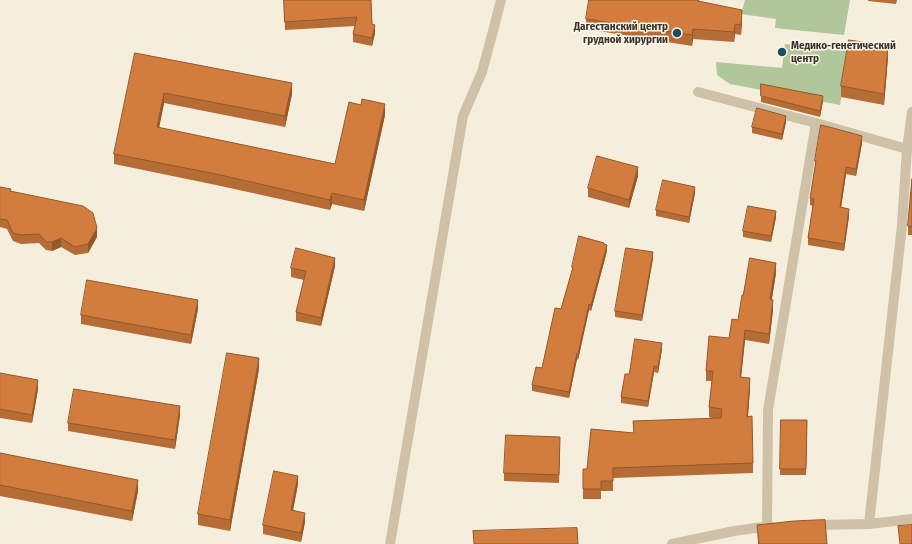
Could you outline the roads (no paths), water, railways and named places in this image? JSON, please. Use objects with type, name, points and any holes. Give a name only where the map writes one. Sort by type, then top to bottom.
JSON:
[{"type":"street","points":[[390,544],[463,116],[482,72],[500,0]]},
{"type":"street","points":[[698,92],[907,149]]},
{"type":"street","points":[[868,524],[902,225],[907,149],[912,112]]},
{"type":"street","points":[[767,526],[768,410],[816,123]]},
{"type":"street","points":[[806,525],[868,524],[912,519]]},
{"type":"street","points":[[672,544],[734,531],[767,526],[783,526]]},
{"type":"place","name":"Дагестанский центр грудной хирургии","points":[[677,33]]},
{"type":"place","name":"Медико-генетический центр","points":[[782,52]]}]
